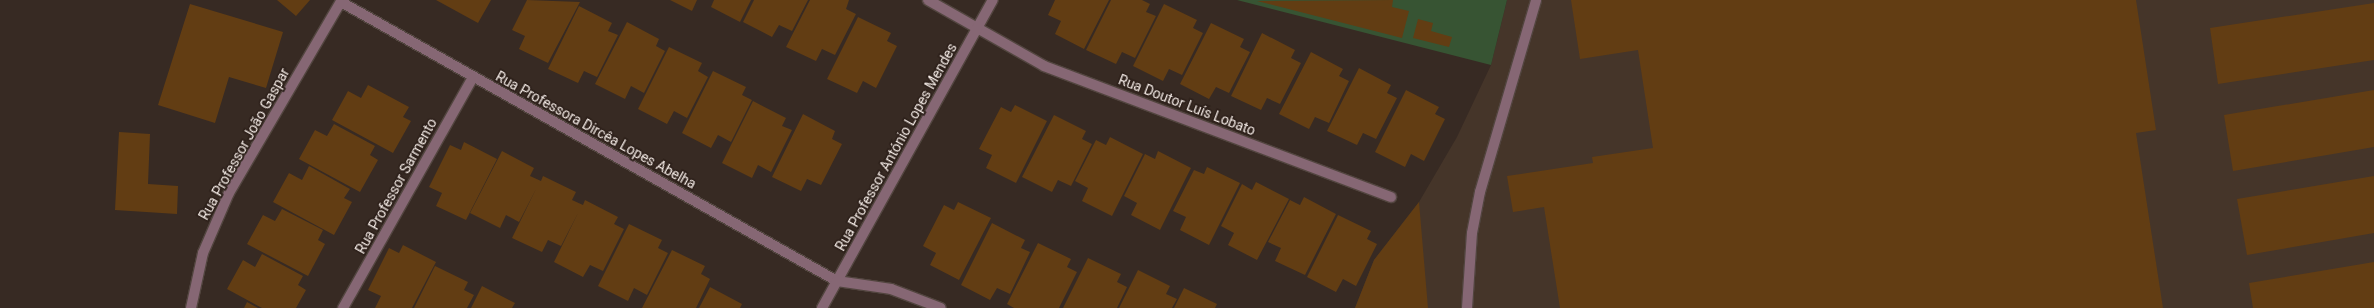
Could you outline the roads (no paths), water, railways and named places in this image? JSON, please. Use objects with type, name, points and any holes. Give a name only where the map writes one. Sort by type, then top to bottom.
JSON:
[{"type":"street","name":"Rua Doutor Luís Lobato","points":[[928,0],[978,27],[1021,53],[1063,74],[1392,197]]},
{"type":"street","name":"Rua Professor António Lopes Mendes","points":[[822,308],[993,0]]},
{"type":"street","points":[[1467,308],[1472,239],[1479,199],[1536,0]]},
{"type":"street","name":"Rua Professora Dircêa Lopes Abelha","points":[[342,1],[473,77],[837,281]]},
{"type":"street","name":"Rua Professor João Gaspar","points":[[191,308],[203,253],[229,193],[342,1]]},
{"type":"street","name":"Rua Professor Sarmento","points":[[343,308],[473,77]]},
{"type":"street","points":[[837,281],[891,289],[941,308]]}]
